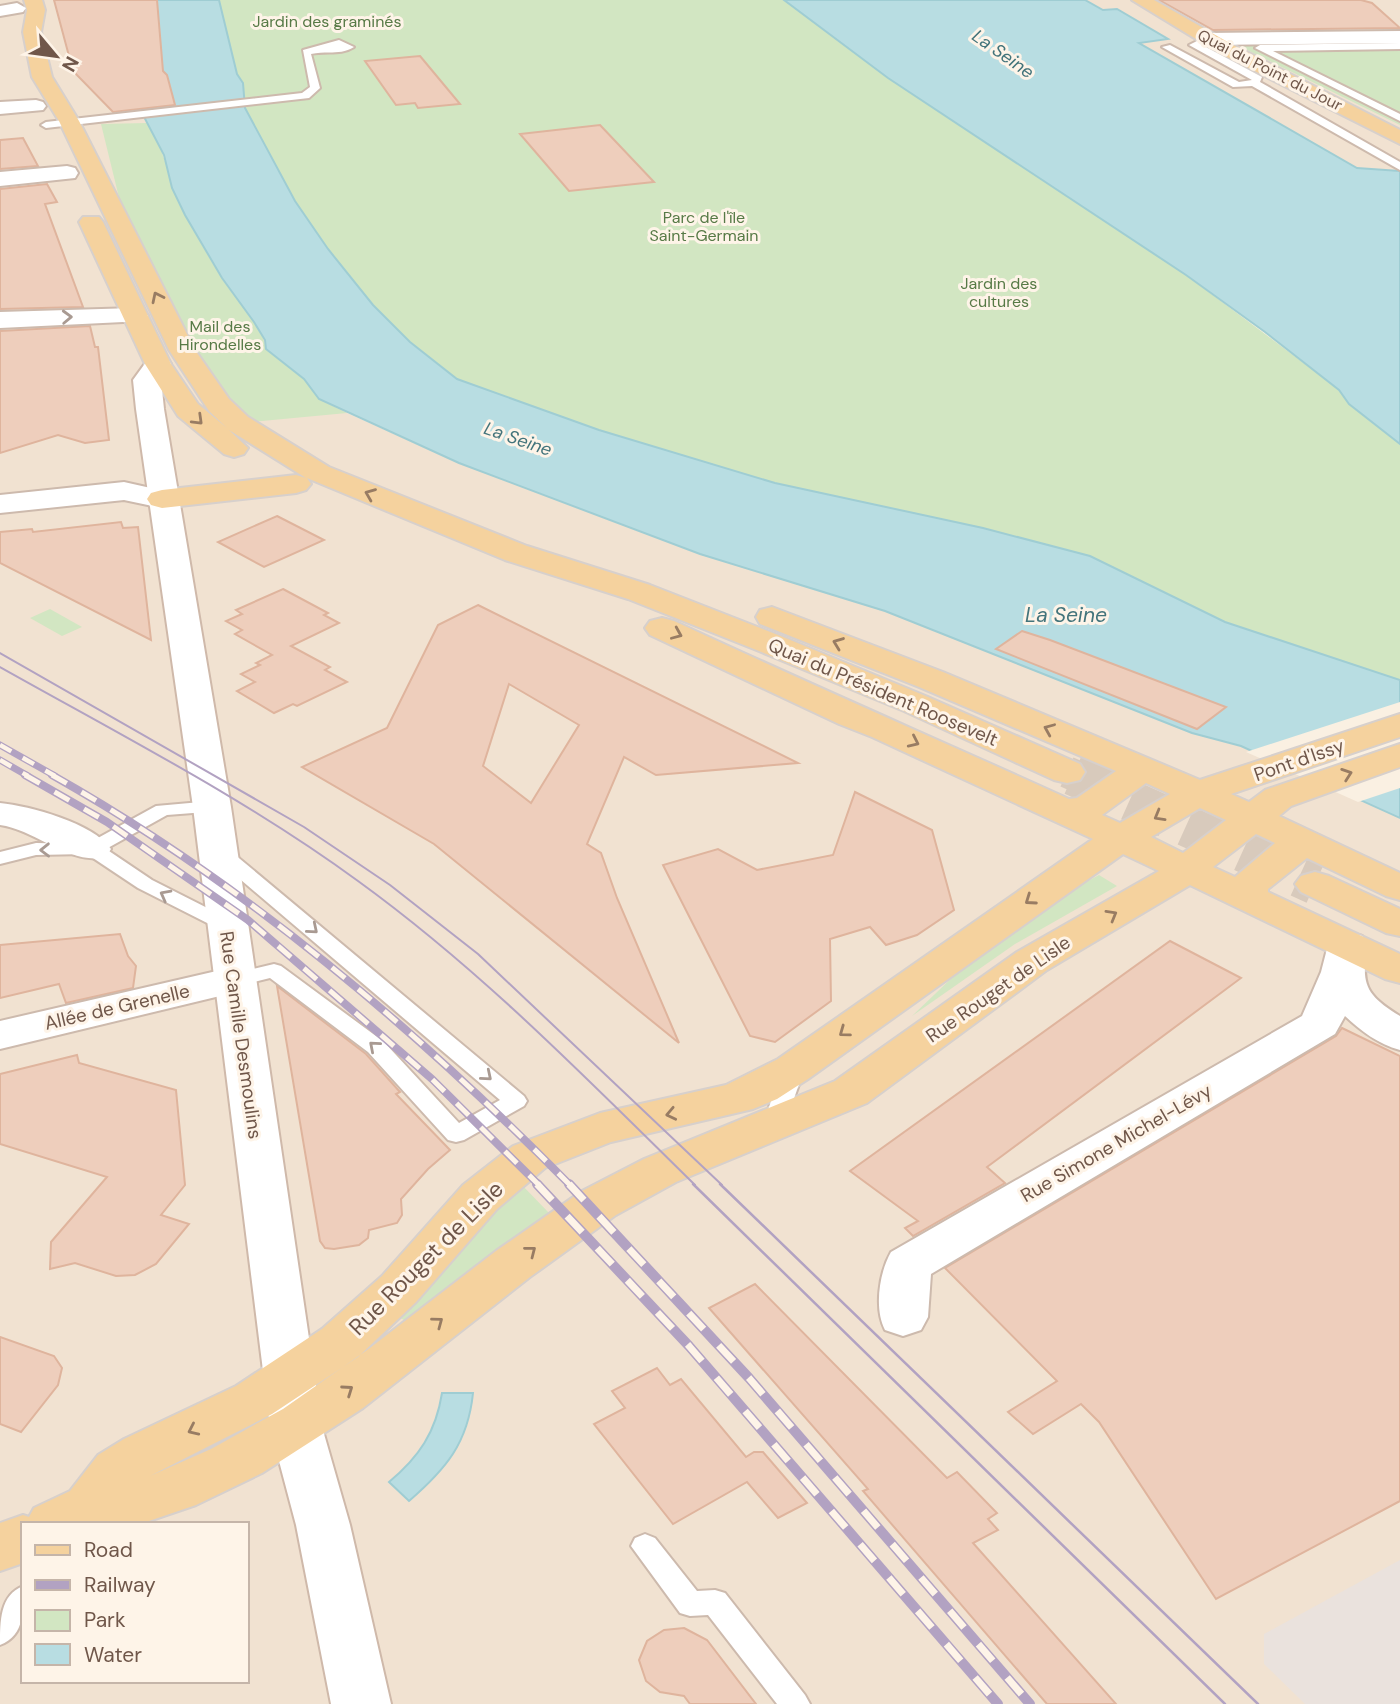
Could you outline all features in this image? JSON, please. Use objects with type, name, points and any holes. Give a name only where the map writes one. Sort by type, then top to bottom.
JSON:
[{"type":"main road","name":"Quai du Point du Jour","points":[[1141,0],[1208,39],[1400,138]]},
{"type":"main road","points":[[1400,925],[1251,818],[902,667],[747,607],[641,575],[521,546],[420,526],[296,484],[251,459],[207,429],[188,410],[158,364],[75,173],[69,121],[42,77],[32,32],[36,10],[17,5],[21,55],[36,106],[46,125],[75,173],[183,350],[219,405],[238,423],[319,473],[420,526],[429,547],[675,632],[851,717],[885,729],[1121,838],[1248,900],[1345,958],[1400,970]]},
{"type":"main road","points":[[162,499],[296,484]]},
{"type":"main road","name":"Quai du Président Roosevelt","points":[[420,526],[698,615],[916,704],[1067,772]]},
{"type":"main road","name":"Pont d'Issy","points":[[1198,793],[1400,725]]},
{"type":"main road","name":"Pont d'Issy","points":[[1251,818],[1278,798],[1400,755]]},
{"type":"main road","points":[[1064,811],[1087,808],[1133,776],[1136,766]]},
{"type":"main road","name":"Rue Rouget de Lisle","points":[[71,1515],[147,1500],[200,1480],[293,1402],[340,1343],[364,1323],[420,1266],[480,1197],[529,1157],[600,1129],[737,1098],[761,1088],[793,1069],[1085,861],[1198,793]]},
{"type":"main road","name":"Rue Rouget de Lisle","points":[[293,1402],[373,1372],[558,1230],[601,1202],[685,1158],[851,1092],[1032,961],[1163,887],[1251,818]]},
{"type":"main road","points":[[1248,900],[1248,886],[1298,846],[1313,865],[1400,888]]},
{"type":"main road","points":[[0,1548],[21,1539]]},
{"type":"street","points":[[1208,39],[1400,37]]},
{"type":"street","points":[[0,108],[36,106]]},
{"type":"street","points":[[3,174],[75,173]]},
{"type":"street","points":[[0,320],[135,316]]},
{"type":"street","name":"Rue Camille Desmoulins","points":[[158,364],[147,380],[162,499],[212,807],[226,925],[254,976],[293,1402],[323,1525],[361,1704]]},
{"type":"street","points":[[0,504],[124,491],[162,499]]},
{"type":"street","points":[[0,518],[162,499]]},
{"type":"street","points":[[0,814],[15,815],[48,827],[92,849]]},
{"type":"street","points":[[1345,958],[1352,999],[1372,1018],[1400,1036]]},
{"type":"street","name":"Rue Simone Michel-Lévy","points":[[903,1317],[908,1265],[1320,1024],[1345,958]]},
{"type":"street","name":"Allée de Grenelle","points":[[0,1035],[254,976]]},
{"type":"lane","points":[[1208,39],[1194,45],[1258,79],[1254,83]]},
{"type":"lane","points":[[1400,46],[1259,48],[1400,118]]},
{"type":"lane","points":[[1167,47],[1237,85],[1254,83],[1400,167]]},
{"type":"lane","points":[[46,125],[297,97],[312,92],[315,88],[306,52],[320,49]]},
{"type":"lane","points":[[0,858],[36,849],[92,849],[163,810],[212,807]]},
{"type":"lane","points":[[92,849],[145,884],[226,925]]},
{"type":"lane","points":[[217,849],[516,1101],[456,1134],[376,1047],[254,976]]},
{"type":"lane","points":[[774,1124],[793,1069]]},
{"type":"lane","points":[[645,1546],[690,1604],[715,1602],[795,1704]]},
{"type":"lane","points":[[0,1632],[21,1601]]},
{"type":"shaded area","points":[[0,0],[141,0],[146,117],[185,215],[222,278],[286,367],[347,413],[459,463],[700,554],[885,611],[1192,733],[1241,746],[1400,818],[1400,1704],[0,1704]]},
{"type":"shaded area","points":[[1085,0],[1400,0],[1400,171],[1357,168],[1138,43],[1167,38],[1117,9],[1103,11]]},
{"type":"shaded area","points":[[1400,1560],[1400,1704],[1305,1704],[1264,1664],[1264,1634]]},
{"type":"green space","name":"Parc de l'île Saint-Germain","points":[[219,0],[784,0],[888,78],[1186,275],[1339,390],[1349,404],[1400,444],[1400,680],[1225,622],[1090,556],[983,528],[775,483],[599,430],[457,379],[410,342],[373,305],[328,249],[295,201],[245,108],[243,83],[237,74]]},
{"type":"green space","points":[[1400,41],[1400,125],[1239,46],[1242,44]]},
{"type":"green space","name":"Mail des Hirondelles","points":[[147,123],[159,145],[186,217],[224,282],[255,322],[266,349],[304,379],[319,399],[347,413],[241,423],[177,335],[125,222],[101,124]]},
{"type":"green space","points":[[50,609],[82,627],[62,636],[30,618]]},
{"type":"green space","points":[[1099,875],[1117,886],[1015,944],[912,1016],[959,971],[1068,892]]},
{"type":"green space","points":[[520,1183],[550,1214],[407,1322],[399,1317]]},
{"type":"water","name":"La Seine","points":[[141,0],[219,0],[237,74],[243,83],[245,108],[295,201],[328,249],[373,305],[410,342],[457,379],[599,430],[775,483],[983,528],[1090,556],[1225,622],[1400,680],[1400,818],[1241,746],[1192,733],[885,611],[700,554],[459,463],[319,399],[304,379],[266,349],[265,340],[222,278],[172,188],[164,155],[142,113]]},
{"type":"water","name":"La Seine","points":[[784,0],[1085,0],[1103,10],[1117,9],[1168,39],[1139,43],[1357,168],[1400,171],[1400,444],[1349,404],[1339,390],[1186,275],[888,78]]},
{"type":"water","points":[[442,1393],[473,1393],[466,1426],[453,1454],[444,1466],[409,1501],[389,1482],[409,1463],[431,1432]]},
{"type":"pier","points":[[1400,702],[1400,788],[1358,802],[1246,752]]},
{"type":"building","points":[[54,0],[157,0],[163,71],[167,75],[175,105],[113,112],[73,71]]},
{"type":"building","points":[[1159,0],[1361,0],[1372,3],[1400,28],[1213,30]]},
{"type":"building","points":[[420,56],[460,104],[418,108],[415,103],[396,105],[365,61]]},
{"type":"building","points":[[600,125],[654,182],[569,191],[520,134]]},
{"type":"building","points":[[23,138],[38,166],[0,169],[0,140]]},
{"type":"building","points":[[47,184],[57,202],[45,204],[83,307],[0,309],[0,189]]},
{"type":"building","points":[[90,326],[95,347],[98,347],[109,440],[85,443],[58,435],[0,453],[0,331]]},
{"type":"building","points":[[277,516],[324,540],[264,567],[218,542]]},
{"type":"building","points":[[121,522],[123,528],[138,527],[151,640],[0,563],[0,532],[32,529],[33,532]]},
{"type":"building","points":[[283,589],[328,613],[324,615],[339,623],[291,646],[330,667],[325,670],[347,682],[297,706],[293,704],[274,713],[237,691],[255,682],[241,674],[260,665],[256,663],[272,655],[235,634],[242,630],[226,621],[242,614],[236,610]]},
{"type":"building","points":[[478,605],[798,763],[656,775],[624,757],[587,844],[601,853],[617,898],[679,1043],[434,844],[302,767],[387,728],[438,625]],"holes":[[[509,684],[579,725],[531,803],[483,766]]]},
{"type":"building","points":[[1022,631],[1226,707],[1197,729],[996,649]]},
{"type":"building","points":[[855,792],[932,830],[954,910],[917,935],[886,945],[870,927],[830,939],[831,1001],[775,1042],[750,1036],[663,865],[718,849],[757,870],[833,855]]},
{"type":"building","points":[[120,934],[128,956],[136,966],[133,988],[66,1003],[59,984],[0,998],[0,945]]},
{"type":"building","points":[[1170,941],[1241,978],[987,1167],[1005,1183],[913,1236],[905,1228],[918,1221],[850,1171]]},
{"type":"building","points":[[277,986],[366,1054],[400,1092],[396,1094],[450,1150],[428,1169],[401,1199],[402,1215],[397,1223],[369,1230],[368,1238],[359,1245],[334,1249],[325,1248],[320,1241]]},
{"type":"building","points":[[1342,1028],[1400,1056],[1400,1501],[1216,1599],[1099,1422],[1081,1404],[1033,1434],[1008,1412],[1057,1381],[945,1268],[1336,1036]]},
{"type":"building","points":[[77,1055],[79,1063],[176,1090],[185,1185],[161,1215],[189,1224],[156,1264],[135,1275],[116,1276],[75,1263],[50,1269],[51,1242],[107,1177],[0,1144],[0,1074]]},
{"type":"building","points":[[755,1284],[947,1478],[957,1472],[997,1513],[988,1519],[998,1530],[973,1543],[1116,1704],[1047,1704],[863,1491],[868,1489],[709,1308]]},
{"type":"building","points":[[0,1337],[54,1356],[62,1368],[58,1385],[21,1432],[0,1424]]},
{"type":"building","points":[[657,1368],[670,1385],[681,1379],[746,1457],[754,1452],[763,1452],[807,1503],[778,1518],[747,1482],[673,1524],[594,1424],[625,1408],[612,1391]]},
{"type":"building","points":[[684,1628],[707,1640],[756,1704],[690,1704],[684,1696],[660,1692],[646,1681],[639,1660],[647,1641],[664,1630]]},
{"type":"tunnel","points":[[1067,772],[1076,776]]},
{"type":"tunnel","points":[[1073,775],[1315,884]]},
{"type":"tram line","points":[[0,653],[304,827],[390,885],[478,954],[722,1185]]},
{"type":"tram line","points":[[0,667],[227,795],[358,881],[490,988],[695,1185]]},
{"type":"tram line","points":[[693,1184],[1225,1704]]},
{"type":"tram line","points":[[720,1184],[1258,1704]]},
{"type":"railway","points":[[0,745],[55,776]]},
{"type":"railway","points":[[0,760],[28,776]]},
{"type":"railway","points":[[25,775],[107,822],[248,920],[432,1079],[539,1185]]},
{"type":"railway","points":[[52,775],[193,863],[325,962],[451,1070],[569,1184]]},
{"type":"railway","points":[[537,1184],[689,1346],[998,1704]]},
{"type":"railway","points":[[569,1184],[749,1378],[1030,1704]]},
{"type":"park label","name":"Jardin des graminés","points":[[327,21]]},
{"type":"park label","name":"Jardin des cultures","points":[[999,292]]}]
